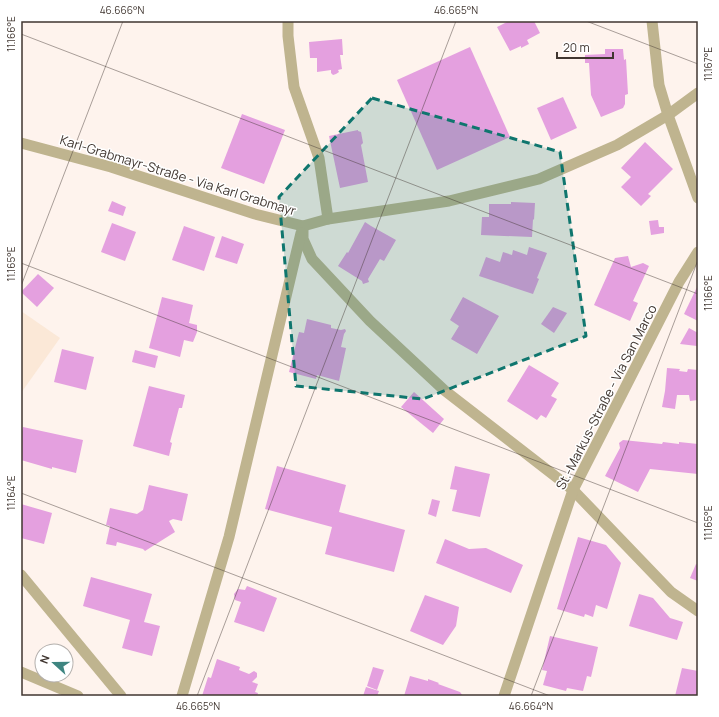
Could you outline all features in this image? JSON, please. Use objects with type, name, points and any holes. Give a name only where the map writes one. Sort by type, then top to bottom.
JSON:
[{"type":"street","points":[[288,21],[288,36],[294,87],[319,158],[328,219]]},
{"type":"street","points":[[652,21],[659,85],[668,115],[698,198]]},
{"type":"street","name":"Karl-Grabmayr-Straße - Via Karl Grabmayr","points":[[21,143],[111,167],[255,214],[303,226],[328,219],[449,201],[539,179],[617,145],[668,115],[698,93]]},
{"type":"street","points":[[303,226],[303,239],[312,259],[370,321],[444,390],[573,490],[671,592],[698,611]]},
{"type":"street","points":[[182,696],[229,537],[303,226]]},
{"type":"street","name":"St.-Markus-Straße - Via San Marco","points":[[504,696],[573,490],[679,282],[698,252]]},
{"type":"street","points":[[21,575],[121,696]]},
{"type":"street","points":[[21,672],[78,696]]},
{"type":"highlighted area","points":[[372,98],[560,152],[586,336],[423,399],[296,386],[279,197]]},
{"type":"shaded area","points":[[21,311],[60,338],[21,393]]},
{"type":"building","points":[[509,21],[534,21],[540,33],[527,40],[529,44],[510,51],[497,27]]},
{"type":"building","points":[[342,39],[343,55],[340,55],[342,69],[338,70],[339,72],[333,75],[331,70],[317,72],[317,58],[310,58],[309,42]]},
{"type":"building","points":[[470,47],[510,137],[437,170],[397,80]]},
{"type":"building","points":[[605,49],[623,49],[624,60],[626,59],[628,94],[625,95],[625,104],[623,108],[601,117],[591,95],[589,63],[585,63],[585,55],[605,54]]},
{"type":"building","points":[[563,97],[577,128],[551,140],[537,108]]},
{"type":"building","points":[[242,114],[285,130],[264,184],[221,168]]},
{"type":"building","points":[[358,130],[361,132],[363,143],[361,145],[368,182],[340,188],[329,136]]},
{"type":"building","points":[[645,142],[673,169],[648,194],[651,196],[641,206],[621,187],[631,177],[621,168]]},
{"type":"building","points":[[112,201],[126,207],[123,216],[108,211]]},
{"type":"building","points":[[511,202],[535,203],[532,237],[481,235],[482,217],[489,217],[489,204],[511,204]]},
{"type":"building","points":[[658,220],[659,227],[664,227],[664,233],[651,235],[649,221]]},
{"type":"building","points":[[365,222],[396,240],[384,261],[380,259],[368,279],[369,282],[363,284],[362,281],[338,266],[347,252],[348,253]]},
{"type":"building","points":[[112,223],[136,232],[125,261],[101,252]]},
{"type":"building","points":[[184,226],[215,237],[204,271],[172,260]]},
{"type":"building","points":[[222,236],[244,244],[237,264],[215,257]]},
{"type":"building","points":[[529,247],[547,253],[537,278],[539,279],[533,294],[479,276],[486,257],[500,262],[503,252],[512,255],[513,250],[527,255]]},
{"type":"building","points":[[628,256],[631,267],[643,263],[649,266],[633,301],[638,303],[630,321],[594,305],[615,258]]},
{"type":"building","points":[[38,274],[54,288],[37,307],[21,292]]},
{"type":"building","points":[[698,285],[698,321],[684,314]]},
{"type":"building","points":[[162,297],[193,305],[189,323],[197,325],[197,332],[193,342],[184,340],[180,357],[149,348]]},
{"type":"building","points":[[463,297],[499,316],[477,354],[451,339],[459,326],[450,320]]},
{"type":"building","points":[[553,307],[567,313],[554,333],[541,324]]},
{"type":"building","points":[[307,319],[331,325],[331,328],[341,330],[345,329],[346,331],[341,347],[346,348],[339,381],[317,375],[316,379],[289,372],[299,332],[304,333]]},
{"type":"building","points":[[689,328],[698,333],[697,346],[680,344]]},
{"type":"building","points":[[62,349],[94,357],[86,390],[54,382]]},
{"type":"building","points":[[135,350],[158,356],[155,368],[132,362]]},
{"type":"building","points":[[529,365],[559,383],[551,396],[557,399],[546,418],[541,415],[537,420],[507,401]]},
{"type":"building","points":[[667,368],[680,369],[679,371],[687,372],[688,369],[698,370],[698,400],[690,401],[689,395],[677,395],[675,409],[662,407]]},
{"type":"building","points":[[149,386],[185,395],[182,408],[179,408],[170,442],[172,443],[169,456],[133,446]]},
{"type":"building","points":[[414,392],[444,419],[433,433],[401,407]]},
{"type":"building","points":[[23,427],[83,440],[76,473],[52,467],[52,469],[21,460],[21,436]]},
{"type":"building","points":[[623,440],[662,444],[663,442],[679,444],[679,442],[698,444],[698,474],[650,469],[638,492],[605,476],[620,448],[619,443]]},
{"type":"building","points":[[277,466],[346,485],[339,512],[405,530],[394,572],[325,554],[332,527],[265,509]]},
{"type":"building","points":[[455,466],[490,474],[480,517],[452,511],[457,490],[450,489]]},
{"type":"building","points":[[149,485],[188,494],[182,521],[173,519],[169,521],[175,532],[145,551],[143,549],[117,542],[116,546],[106,544],[110,526],[106,525],[110,508],[137,514],[143,510]]},
{"type":"building","points":[[432,499],[440,501],[436,517],[428,514]]},
{"type":"building","points":[[21,504],[52,513],[44,544],[21,538]]},
{"type":"building","points":[[578,537],[606,545],[621,563],[607,609],[596,605],[593,617],[585,614],[584,617],[557,609]]},
{"type":"building","points":[[445,539],[469,549],[486,548],[523,565],[511,593],[436,563]]},
{"type":"building","points":[[696,564],[698,565],[698,581],[690,578]]},
{"type":"building","points":[[91,577],[152,594],[144,622],[160,626],[152,656],[122,648],[130,620],[83,606]]},
{"type":"building","points":[[247,586],[277,598],[264,632],[234,622],[241,602],[235,600],[234,594],[238,589],[245,590]]},
{"type":"building","points":[[639,594],[653,598],[670,618],[683,622],[677,640],[629,626]]},
{"type":"building","points":[[425,595],[459,607],[456,626],[443,645],[410,631]]},
{"type":"building","points":[[550,636],[598,647],[591,677],[587,676],[583,691],[567,688],[566,691],[543,685],[547,671],[542,670]]},
{"type":"building","points":[[217,659],[240,667],[239,670],[249,674],[254,671],[257,673],[257,677],[252,682],[258,684],[255,692],[258,693],[257,696],[202,696],[208,677],[211,678]]},
{"type":"building","points":[[373,667],[384,670],[377,690],[367,686]]},
{"type":"building","points":[[682,668],[698,671],[698,696],[675,696]]},
{"type":"building","points":[[410,676],[428,681],[428,679],[439,683],[438,684],[460,692],[463,696],[404,696]]},
{"type":"building","points":[[366,687],[379,691],[377,696],[363,696]]}]
